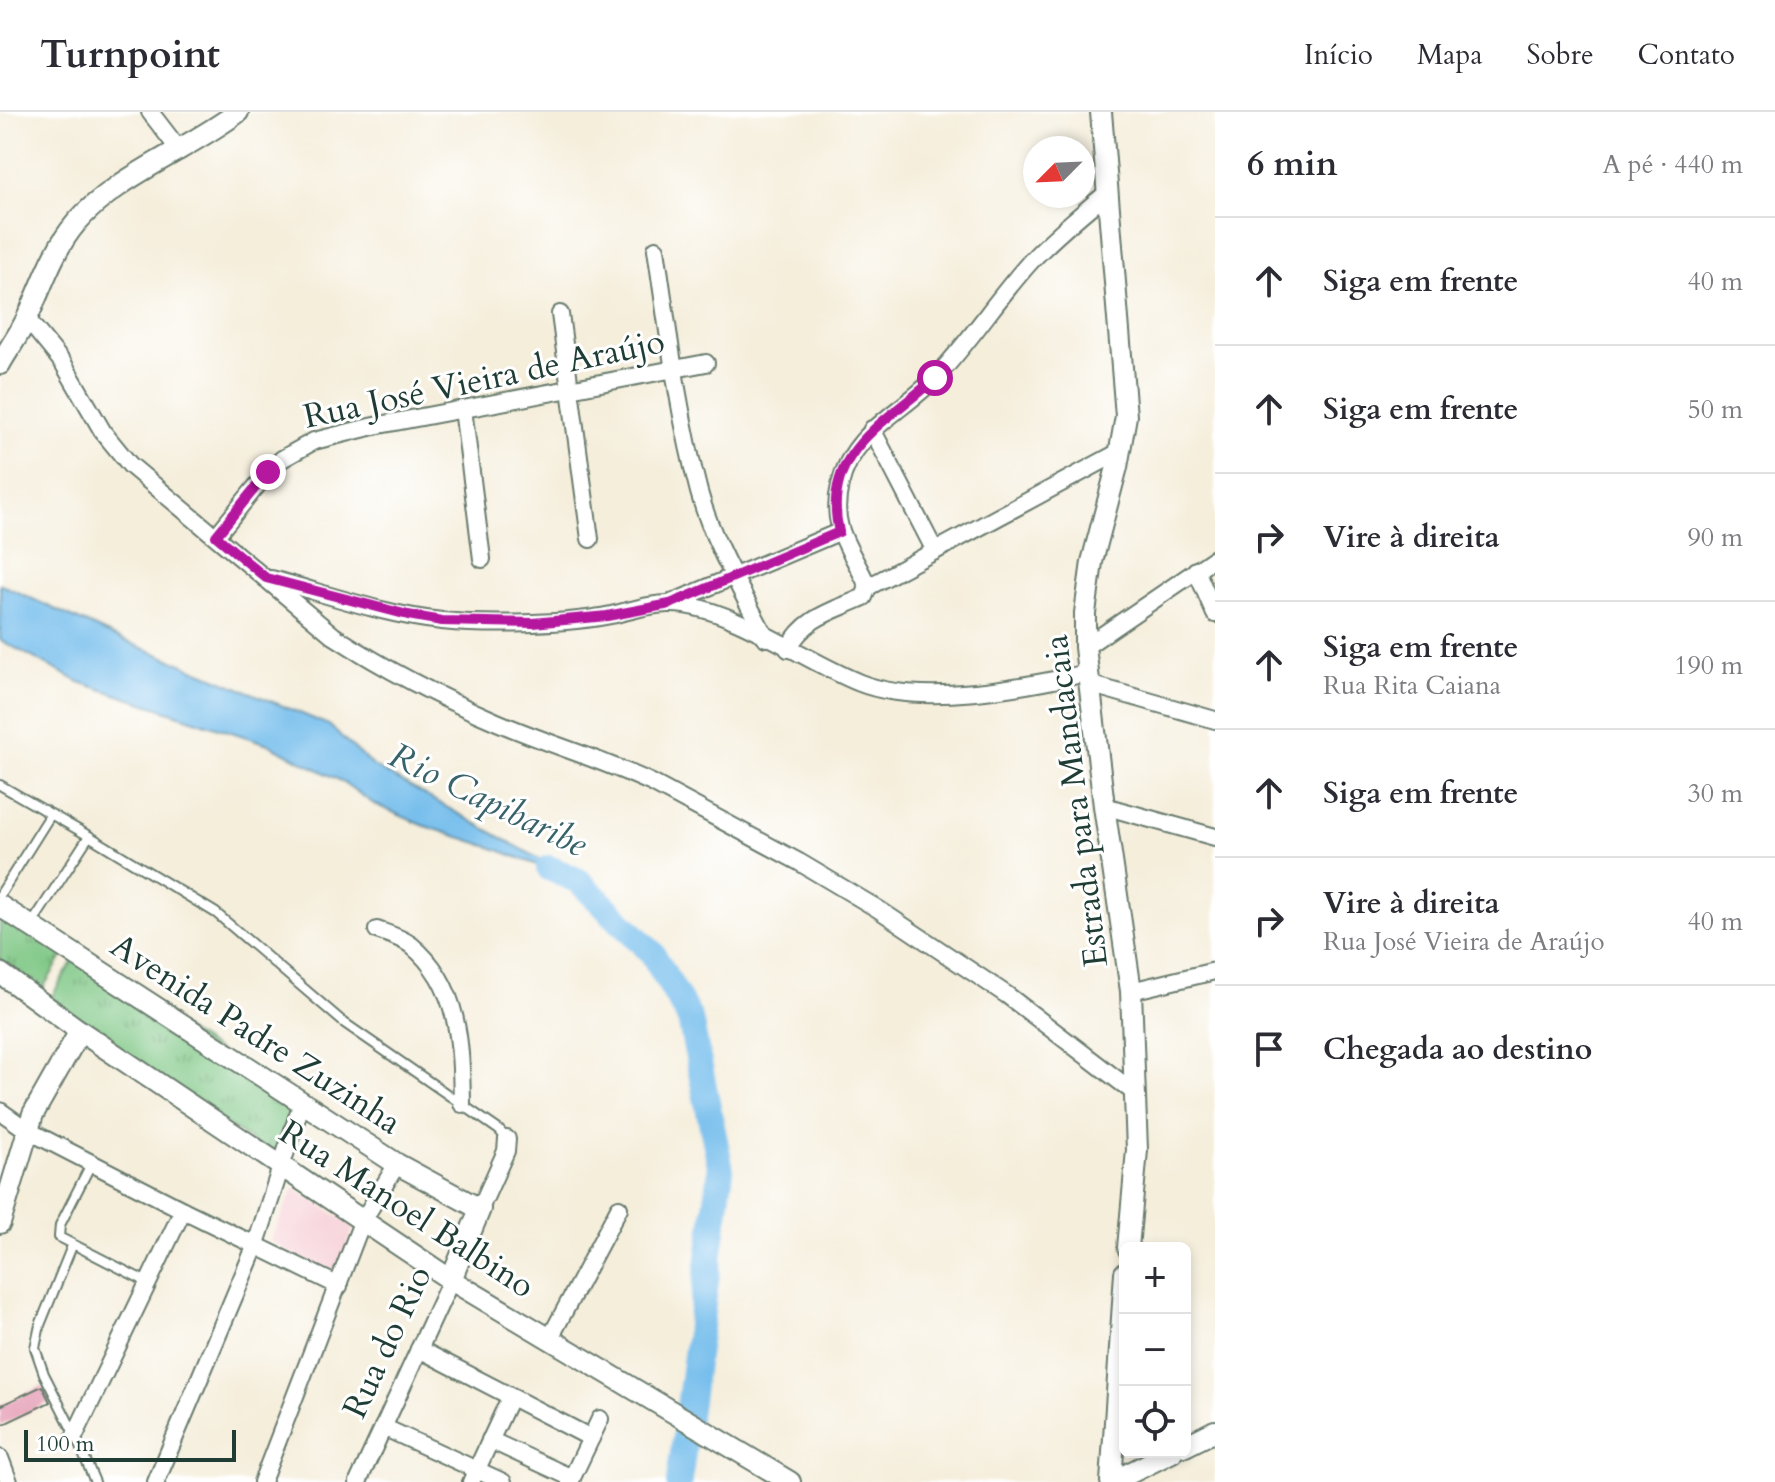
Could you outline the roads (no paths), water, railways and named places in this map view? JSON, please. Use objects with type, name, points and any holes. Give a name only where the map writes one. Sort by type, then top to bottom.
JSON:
[{"type":"street","points":[[150,112],[180,151]]},
{"type":"street","points":[[0,364],[27,319],[57,249],[74,225],[113,190],[238,112]]},
{"type":"street","name":"Estrada para Mandacaia","points":[[1101,112],[1126,399],[1121,451],[1092,562],[1085,613],[1085,647],[1131,991],[1137,1150],[1129,1242]]},
{"type":"street","points":[[788,649],[794,637],[818,615],[868,594],[868,587],[839,532],[837,520],[840,484],[847,461],[872,429],[935,378],[1031,261],[1109,191]]},
{"type":"street","points":[[656,249],[673,368],[700,494],[734,575],[766,638]]},
{"type":"street","points":[[560,314],[590,539]]},
{"type":"street","points":[[27,319],[63,363],[115,448],[130,465],[334,636],[363,655],[497,722],[620,768],[837,883],[997,987],[1136,1094]]},
{"type":"street","name":"Rua José Vieira de Araújo","points":[[216,536],[268,472],[298,448],[340,434],[706,363]]},
{"type":"street","points":[[463,409],[482,559]]},
{"type":"street","points":[[872,429],[935,551]]},
{"type":"street","points":[[868,587],[1121,451]]},
{"type":"street","points":[[266,578],[442,621],[558,622],[670,604],[839,532]]},
{"type":"street","points":[[1085,647],[1215,558]]},
{"type":"street","points":[[1196,570],[1215,614]]},
{"type":"street","points":[[670,604],[719,614],[862,684],[883,690],[1009,689],[1088,678],[1215,720]]},
{"type":"street","points":[[1104,806],[1215,837]]},
{"type":"street","name":"Avenida Padre Zuzinha","points":[[0,906],[397,1164],[480,1209]]},
{"type":"street","points":[[377,930],[409,943],[436,970],[454,1008],[461,1056],[462,1104]]},
{"type":"street","points":[[1131,991],[1215,971]]},
{"type":"street","name":"Rua Manoel Balbino","points":[[0,973],[80,1031],[451,1280],[790,1482]]},
{"type":"street","points":[[0,1223],[27,1130],[40,1099],[80,1031]]},
{"type":"street","points":[[156,1482],[255,1247],[302,1102]]},
{"type":"street","points":[[0,1111],[27,1130],[255,1247],[339,1286]]},
{"type":"street","name":"Rua do Rio","points":[[358,1482],[451,1280],[506,1151],[507,1139]]},
{"type":"street","points":[[262,1482],[362,1222],[397,1164]]},
{"type":"street","points":[[550,1338],[619,1208]]},
{"type":"street","points":[[75,1435],[183,1210]]},
{"type":"street","points":[[1122,1314],[1112,1482],[1142,1475],[1164,1458]]},
{"type":"street","points":[[419,1349],[591,1438]]},
{"type":"street","points":[[474,1476],[510,1398]]},
{"type":"street","points":[[490,1440],[571,1480],[600,1419]]},
{"type":"street","points":[[383,1427],[474,1476],[503,1482]]},
{"type":"street","points":[[1191,1443],[1215,1431]]},
{"type":"street","points":[[0,1458],[9,1482]]},
{"type":"lane","points":[[0,785],[232,925],[343,1022],[499,1130],[507,1139]]},
{"type":"lane","points":[[0,895],[51,814]]},
{"type":"lane","points":[[30,926],[89,836]]},
{"type":"lane","points":[[92,1163],[58,1231],[61,1239],[150,1283]]},
{"type":"lane","points":[[72,1246],[40,1325],[35,1348],[44,1374],[95,1482]]},
{"type":"water","points":[[0,584],[111,635],[329,725],[373,766],[579,881],[422,825],[374,804],[343,782],[268,744],[79,682],[0,640]]},
{"type":"waterway","name":"Rio Capibaribe","points":[[549,868],[579,881],[652,953],[690,1019],[721,1170],[679,1482]]}]
